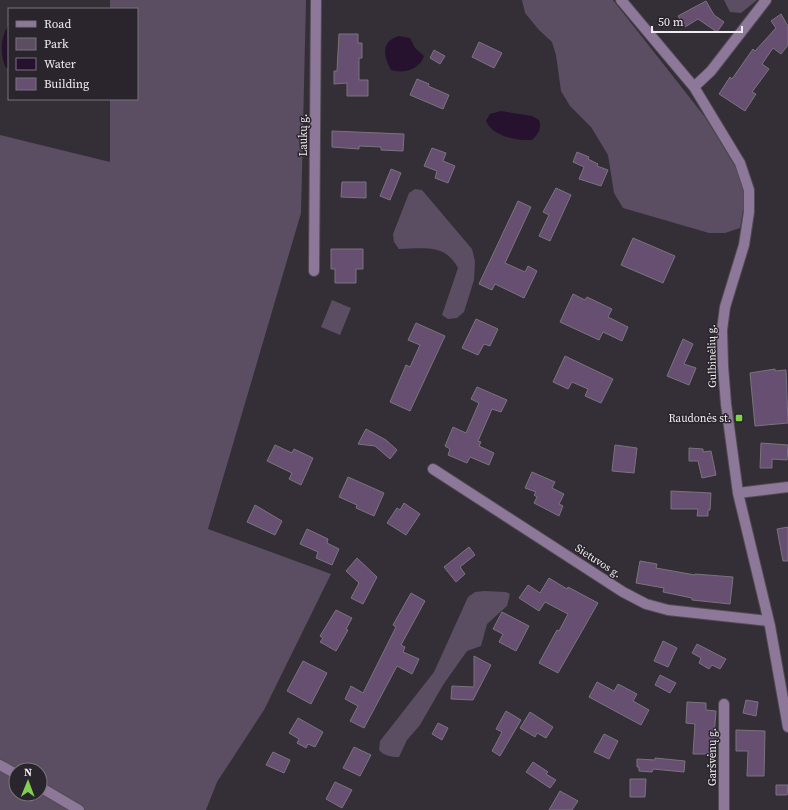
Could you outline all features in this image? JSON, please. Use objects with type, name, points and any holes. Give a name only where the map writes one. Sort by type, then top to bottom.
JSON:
[{"type":"street","name":"Laukų g.","points":[[314,271],[316,0]]},
{"type":"street","name":"Gulbinėlių g.","points":[[621,0],[694,87],[740,163],[749,190],[749,212],[744,245],[725,307],[722,330],[726,404],[738,492],[768,621],[788,727]]},
{"type":"street","points":[[694,87],[711,71],[766,0]]},
{"type":"street","name":"Sietuvos g.","points":[[433,469],[623,592],[646,604],[668,610],[768,621]]},
{"type":"street","points":[[738,492],[788,487]]},
{"type":"street","name":"Garšvėnų g.","points":[[724,704],[724,810]]},
{"type":"street","points":[[48,792],[80,810]]},
{"type":"green space","points":[[110,0],[306,0],[301,213],[208,529],[331,574],[264,710],[217,782],[206,810],[0,810],[0,135],[110,162],[110,100],[138,100],[138,8],[110,8]]},
{"type":"green space","points":[[522,0],[613,0],[705,117],[741,176],[745,198],[740,228],[725,233],[709,233],[623,208],[614,193],[608,155],[591,127],[570,106],[561,91],[556,55],[552,42],[539,30],[525,13]]},
{"type":"green space","points":[[724,0],[757,0],[741,13],[730,12]]},
{"type":"green space","points":[[415,189],[422,190],[472,249],[475,261],[474,280],[464,312],[457,318],[448,319],[442,315],[458,268],[453,260],[447,254],[433,249],[399,249],[394,242],[393,234],[409,193]]},
{"type":"green space","points":[[332,300],[351,308],[340,335],[321,327]]},
{"type":"green space","points":[[475,592],[506,592],[510,594],[507,606],[487,624],[481,646],[467,651],[443,685],[420,725],[407,740],[399,757],[383,754],[379,750],[380,741],[434,672],[468,597]]},
{"type":"water","points":[[8,27],[8,68],[6,68],[4,63],[2,52]]},
{"type":"water","points":[[399,36],[410,38],[415,48],[424,56],[419,65],[415,68],[406,71],[396,71],[391,70],[388,65],[385,54],[386,45],[393,38]]},
{"type":"water","points":[[501,111],[532,116],[539,120],[540,129],[538,133],[532,140],[519,140],[499,134],[489,126],[486,121],[490,114]]},
{"type":"building","points":[[706,1],[714,15],[724,22],[717,32],[698,19],[685,27],[678,16]]},
{"type":"building","points":[[781,14],[788,26],[788,45],[781,54],[773,48],[762,64],[769,69],[752,92],[756,94],[745,111],[719,94],[730,77],[732,79],[753,49],[755,51],[776,28],[771,21]]},
{"type":"building","points":[[339,34],[358,34],[358,43],[362,43],[362,58],[359,58],[359,80],[368,80],[368,96],[347,96],[347,83],[334,84],[334,71],[337,71]]},
{"type":"building","points":[[479,42],[502,53],[494,68],[472,57]]},
{"type":"building","points":[[434,50],[445,56],[440,64],[430,58]]},
{"type":"building","points":[[417,79],[429,84],[428,86],[449,95],[443,109],[410,95]]},
{"type":"building","points":[[332,131],[404,134],[403,151],[381,150],[381,147],[359,146],[359,149],[332,147]]},
{"type":"building","points":[[432,148],[446,153],[443,161],[455,166],[448,183],[435,178],[437,171],[424,166]]},
{"type":"building","points":[[577,152],[589,157],[588,159],[598,164],[597,166],[608,170],[601,186],[579,179],[584,167],[573,162]]},
{"type":"building","points":[[391,169],[401,173],[390,200],[380,196]]},
{"type":"building","points":[[342,182],[366,182],[366,198],[341,197]]},
{"type":"building","points":[[556,188],[571,195],[550,241],[539,236],[549,215],[543,212]]},
{"type":"building","points":[[518,201],[531,207],[505,263],[525,272],[528,266],[537,271],[524,298],[495,284],[492,290],[479,284]]},
{"type":"building","points":[[633,238],[675,256],[663,283],[621,265]]},
{"type":"building","points":[[331,249],[363,249],[363,269],[356,269],[356,283],[335,283],[335,269],[331,269]]},
{"type":"building","points":[[573,294],[585,300],[587,297],[612,309],[608,317],[628,327],[622,341],[603,332],[599,340],[560,322]]},
{"type":"building","points":[[476,319],[498,329],[490,346],[484,344],[478,355],[462,348]]},
{"type":"building","points":[[416,323],[445,336],[410,411],[390,402],[406,365],[410,367],[420,345],[408,340]]},
{"type":"building","points":[[683,339],[693,344],[684,364],[696,368],[689,385],[667,376]]},
{"type":"building","points":[[565,356],[613,379],[601,403],[585,396],[588,389],[572,382],[568,389],[553,382]]},
{"type":"building","points":[[775,369],[775,371],[786,370],[788,423],[755,426],[750,373]]},
{"type":"building","points":[[477,387],[507,400],[501,412],[492,409],[478,441],[481,442],[479,446],[494,453],[489,465],[470,457],[467,463],[448,455],[450,449],[445,446],[453,427],[466,433],[479,403],[471,399]]},
{"type":"building","points":[[366,429],[386,440],[397,450],[390,459],[375,446],[358,444]]},
{"type":"building","points":[[761,443],[788,445],[787,460],[772,459],[772,468],[760,468]]},
{"type":"building","points":[[275,445],[292,453],[294,449],[313,458],[301,485],[289,479],[292,473],[267,461]]},
{"type":"building","points":[[615,445],[637,448],[634,473],[612,471]]},
{"type":"building","points":[[689,448],[703,449],[703,452],[711,451],[716,475],[702,478],[698,461],[689,461]]},
{"type":"building","points":[[532,472],[555,482],[552,488],[564,494],[559,504],[563,506],[559,516],[534,503],[537,497],[534,495],[536,492],[525,488]]},
{"type":"building","points":[[348,477],[384,493],[374,516],[356,508],[357,505],[339,497]]},
{"type":"building","points":[[671,491],[711,493],[710,510],[708,510],[708,516],[697,516],[698,509],[671,509]]},
{"type":"building","points":[[404,503],[420,514],[406,535],[387,523],[397,508],[400,510]]},
{"type":"building","points":[[255,505],[282,521],[275,535],[247,522]]},
{"type":"building","points":[[788,527],[788,561],[783,561],[777,529]]},
{"type":"building","points":[[307,529],[328,539],[327,543],[339,549],[332,565],[316,558],[318,552],[300,544]]},
{"type":"building","points":[[469,547],[475,555],[460,567],[465,574],[456,582],[444,567]]},
{"type":"building","points":[[357,558],[377,577],[363,604],[351,598],[359,583],[346,571]]},
{"type":"building","points":[[640,561],[657,564],[656,568],[695,575],[733,577],[730,604],[692,600],[692,598],[663,592],[664,588],[636,583]]},
{"type":"building","points":[[549,578],[567,589],[568,587],[598,603],[558,673],[539,663],[557,630],[559,631],[568,614],[545,602],[539,611],[519,598],[528,585],[540,593]]},
{"type":"building","points":[[411,593],[425,601],[401,645],[405,647],[403,652],[419,659],[412,674],[397,666],[364,728],[350,721],[358,706],[345,699],[351,686],[363,693],[396,627],[393,625]]},
{"type":"building","points":[[336,610],[352,618],[346,629],[348,630],[336,651],[320,642],[323,638],[320,636]]},
{"type":"building","points":[[502,612],[529,626],[516,651],[499,642],[503,634],[493,629]]},
{"type":"building","points":[[663,641],[677,648],[668,667],[654,661]]},
{"type":"building","points":[[697,644],[726,659],[720,669],[712,665],[709,669],[699,663],[701,658],[692,653]]},
{"type":"building","points":[[474,656],[491,665],[473,700],[451,699],[452,686],[474,687]]},
{"type":"building","points":[[303,661],[327,673],[311,704],[287,691]]},
{"type":"building","points":[[660,675],[676,683],[670,693],[655,685]]},
{"type":"building","points":[[597,682],[614,691],[618,684],[637,694],[633,701],[649,710],[641,725],[589,697]]},
{"type":"building","points":[[746,700],[758,702],[756,716],[743,713]]},
{"type":"building","points":[[687,702],[706,703],[706,710],[716,711],[714,737],[717,737],[716,751],[710,751],[710,754],[693,754],[695,724],[686,723]]},
{"type":"building","points":[[506,711],[521,720],[500,756],[492,751],[502,732],[496,729]]},
{"type":"building","points":[[530,712],[553,727],[546,738],[537,733],[535,737],[520,728]]},
{"type":"building","points":[[298,718],[323,732],[315,747],[308,744],[306,748],[297,743],[299,739],[289,733]]},
{"type":"building","points":[[438,723],[448,728],[442,740],[432,734]]},
{"type":"building","points":[[736,730],[765,731],[764,776],[747,776],[748,751],[736,751]]},
{"type":"building","points":[[604,734],[618,741],[609,759],[594,752]]},
{"type":"building","points":[[354,747],[371,755],[360,776],[343,768]]},
{"type":"building","points":[[273,752],[290,760],[284,773],[266,765]]},
{"type":"building","points":[[655,758],[685,761],[684,772],[653,769],[652,772],[639,771],[639,767],[637,767],[637,759],[655,760]]},
{"type":"building","points":[[533,762],[548,772],[546,774],[556,780],[550,788],[526,772]]},
{"type":"building","points":[[630,779],[646,779],[645,797],[630,797]]},
{"type":"building","points":[[335,782],[352,790],[342,808],[326,799]]},
{"type":"building","points":[[776,785],[788,785],[787,795],[776,795]]},
{"type":"building","points":[[560,791],[578,801],[572,810],[549,810]]},
{"type":"place","name":"Raudonės st.","points":[[739,418]]}]
